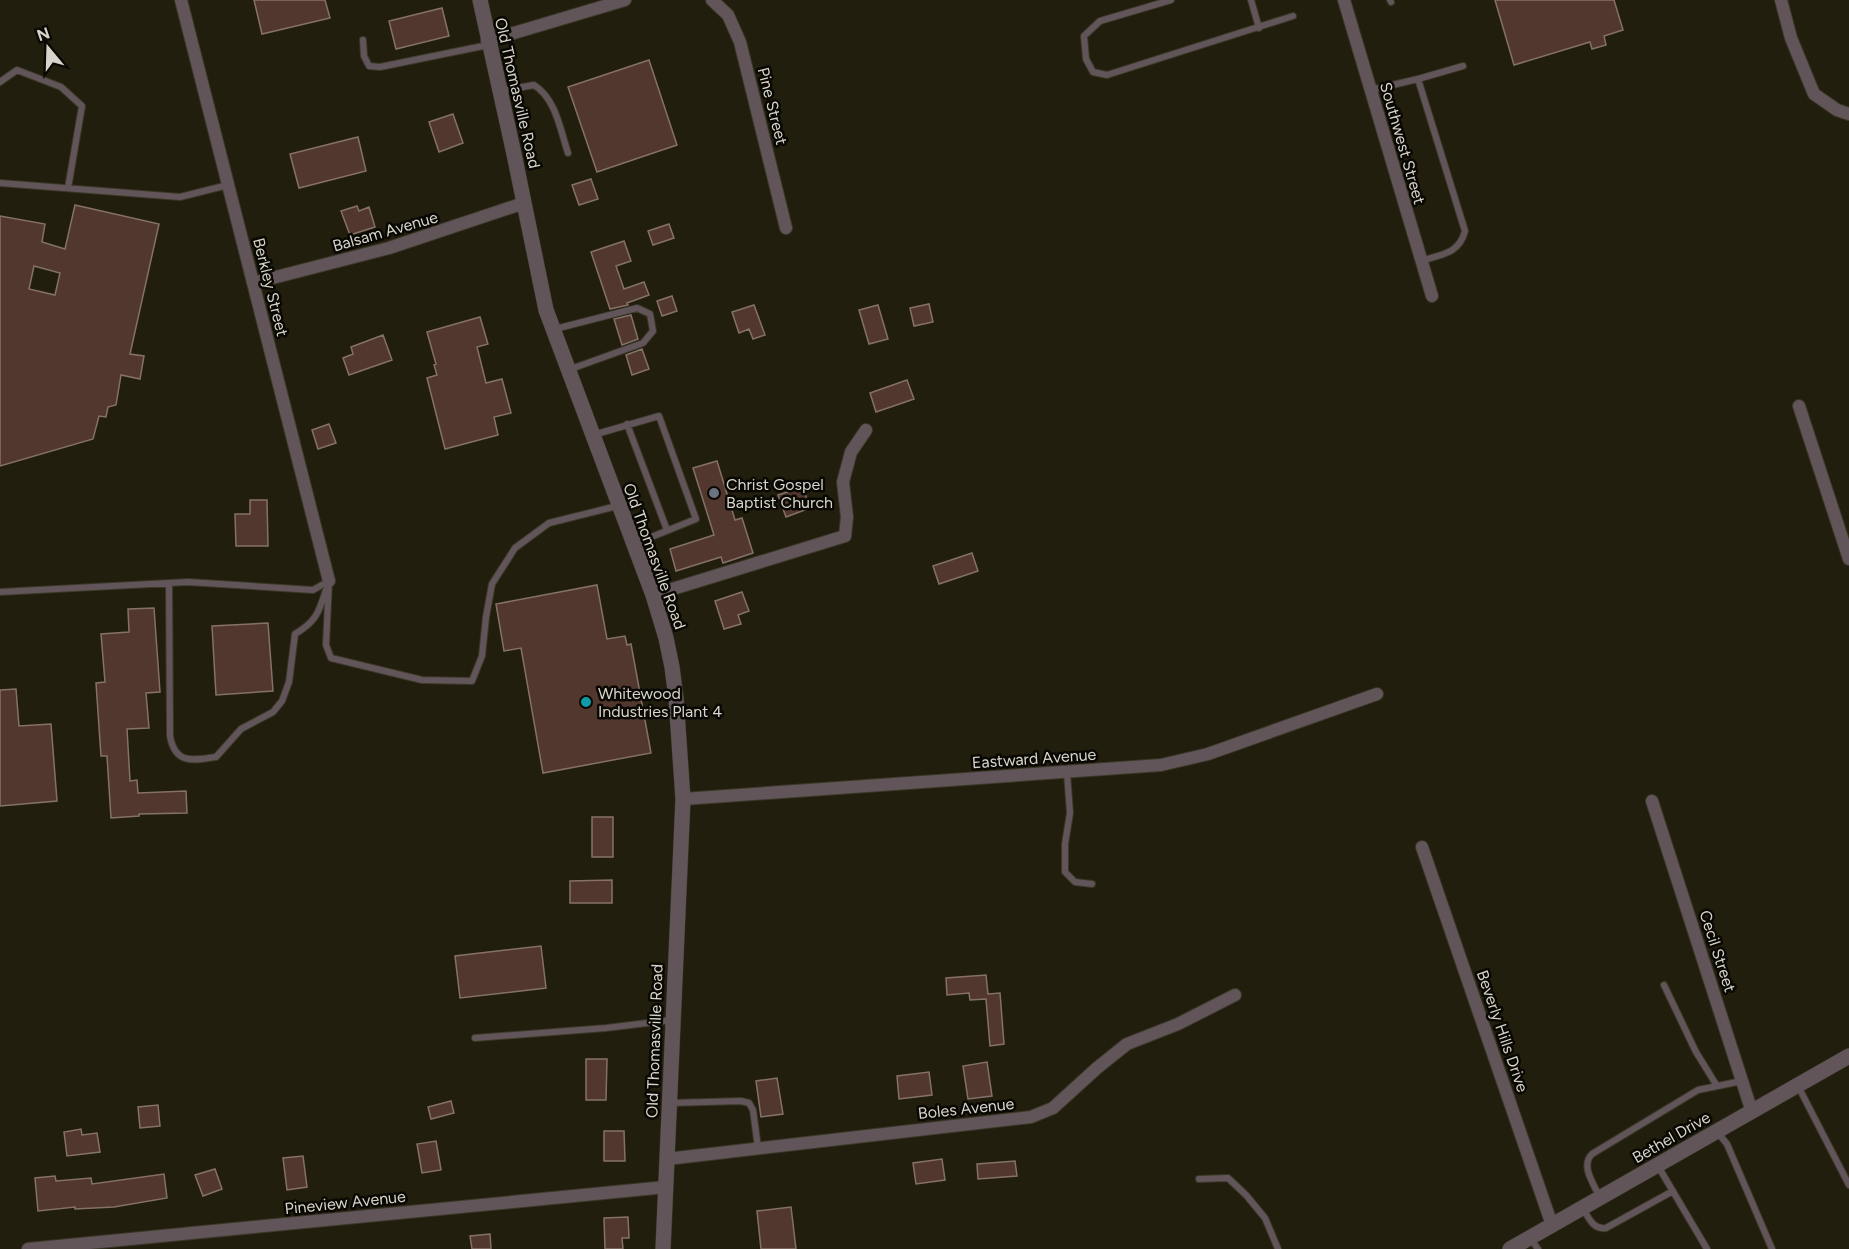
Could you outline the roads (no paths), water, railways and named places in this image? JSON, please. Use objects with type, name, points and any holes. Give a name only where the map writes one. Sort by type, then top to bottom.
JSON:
[{"type":"street","name":"Berkley Street","points":[[181,0],[329,581]]},
{"type":"street","name":"Old Thomasville Road","points":[[480,0],[546,310],[653,595],[672,667],[683,799],[663,1249]]},
{"type":"street","points":[[488,43],[626,0]]},
{"type":"street","name":"Pine Street","points":[[712,0],[728,15],[740,42],[786,228]]},
{"type":"street","name":"Southwest Street","points":[[1344,0],[1432,296]]},
{"type":"street","points":[[1781,0],[1791,38],[1814,94],[1837,110],[1849,114]]},
{"type":"street","name":"Balsam Avenue","points":[[253,283],[389,248],[524,203]]},
{"type":"street","points":[[1798,406],[1849,559]]},
{"type":"street","points":[[653,595],[845,536],[847,517],[843,482],[851,452],[866,430]]},
{"type":"street","name":"Eastward Avenue","points":[[683,799],[1161,765],[1208,754],[1377,694]]},
{"type":"street","name":"Cecil Street","points":[[1652,801],[1752,1112]]},
{"type":"street","name":"Beverly Hills Drive","points":[[1422,847],[1552,1225]]},
{"type":"street","name":"Boles Avenue","points":[[667,1159],[1031,1117],[1053,1108],[1127,1044],[1178,1024],[1235,995]]},
{"type":"street","name":"Bethel Drive","points":[[1510,1249],[1534,1243],[1552,1225],[1849,1056]]},
{"type":"street","name":"Pineview Avenue","points":[[28,1249],[666,1187]]},
{"type":"lane","points":[[1171,0],[1100,21],[1092,28],[1084,36],[1086,59],[1094,72],[1107,75],[1293,16]]},
{"type":"lane","points":[[1251,0],[1258,28]]},
{"type":"lane","points":[[363,40],[364,56],[369,66],[380,67],[488,43]]},
{"type":"lane","points":[[1371,90],[1463,66]]},
{"type":"lane","points":[[0,82],[17,70],[61,87],[82,106],[68,188]]},
{"type":"lane","points":[[1418,79],[1465,231],[1458,248],[1421,261]]},
{"type":"lane","points":[[499,91],[534,85],[544,92],[555,113],[568,153]]},
{"type":"lane","points":[[0,183],[180,197],[228,185]]},
{"type":"lane","points":[[553,330],[637,308],[650,314],[653,331],[643,343],[567,370]]},
{"type":"lane","points":[[592,435],[659,416],[696,519],[634,544]]},
{"type":"lane","points":[[627,424],[667,530]]},
{"type":"lane","points":[[329,581],[326,645],[331,658],[422,680],[472,681],[482,656],[492,584],[515,548],[549,523],[619,505]]},
{"type":"lane","points":[[0,592],[188,582],[314,590],[329,581]]},
{"type":"lane","points":[[169,583],[170,736],[172,748],[179,756],[195,760],[216,757],[241,729],[273,712],[282,701],[289,682],[295,633],[307,627],[318,615],[329,581]]},
{"type":"lane","points":[[1066,773],[1070,813],[1065,844],[1065,872],[1075,882],[1092,884]]},
{"type":"lane","points":[[1664,985],[1696,1052],[1717,1086]]},
{"type":"lane","points":[[475,1038],[606,1028],[673,1020]]},
{"type":"lane","points":[[1600,1198],[1586,1167],[1587,1159],[1592,1154],[1698,1090],[1743,1081]]},
{"type":"lane","points":[[1798,1086],[1849,1185]]},
{"type":"lane","points":[[669,1103],[741,1101],[749,1103],[753,1110],[758,1148]]},
{"type":"lane","points":[[1717,1131],[1727,1144],[1772,1249]]},
{"type":"lane","points":[[1658,1165],[1707,1249]]},
{"type":"lane","points":[[1199,1179],[1228,1178],[1265,1218],[1278,1249]]},
{"type":"lane","points":[[1582,1208],[1595,1227],[1606,1228],[1673,1191]]},
{"type":"place","name":"Christ Gospel Baptist Church","points":[[714,493]]},
{"type":"place","name":"Whitewood Industries Plant 4","points":[[586,702]]}]
